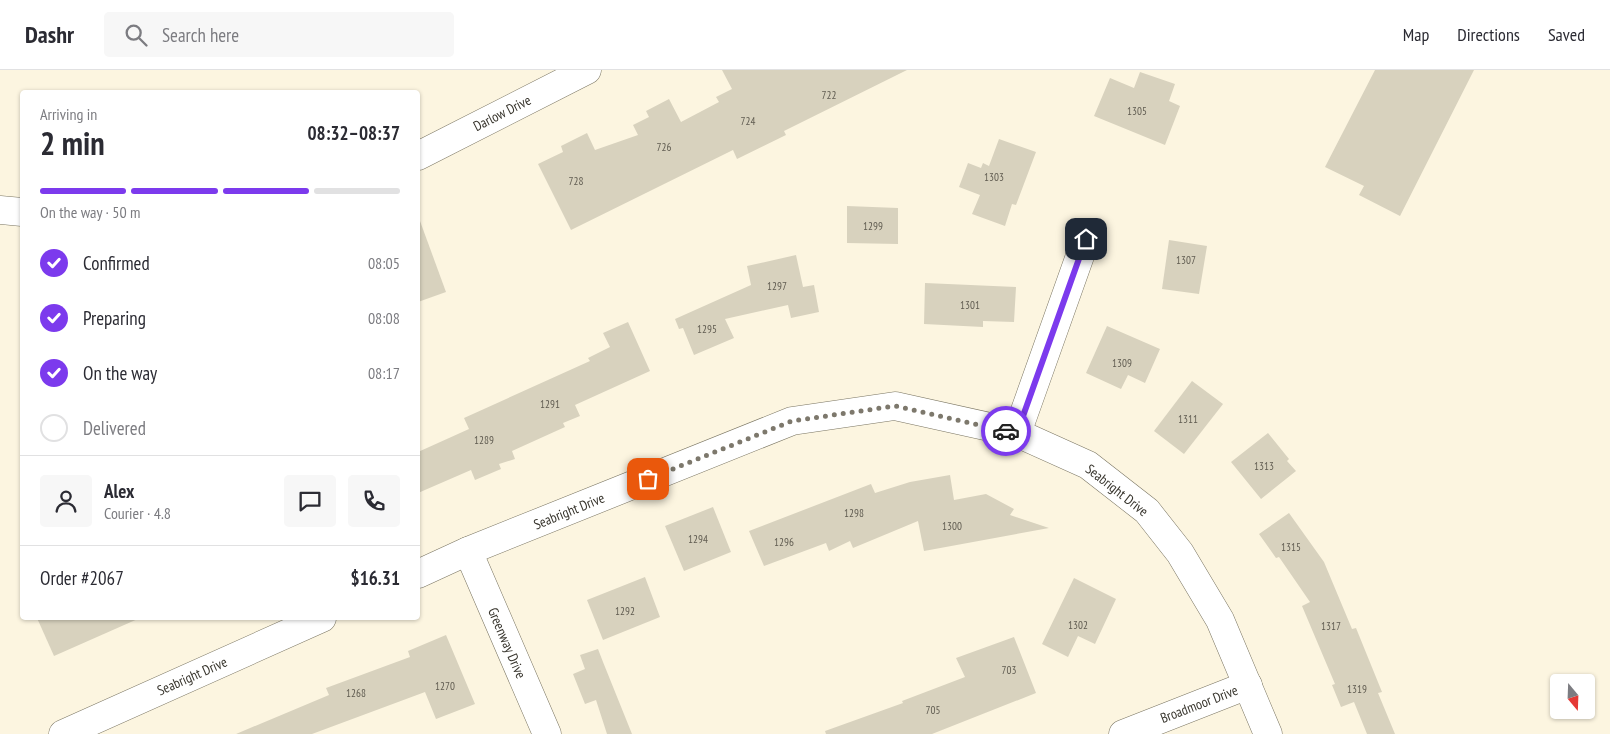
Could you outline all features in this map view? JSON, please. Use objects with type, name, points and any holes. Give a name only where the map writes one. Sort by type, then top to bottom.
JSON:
[{"type":"street","name":"Darlow Drive","points":[[420,155],[548,79],[587,70]]},
{"type":"street","points":[[0,210],[20,212]]},
{"type":"street","points":[[1017,433],[1086,239]]},
{"type":"street","name":"Seabright Drive","points":[[420,573],[468,551],[792,421],[895,406],[1017,433],[1088,465],[1147,512],[1180,553],[1220,620],[1268,734]]},
{"type":"street","name":"Greenway Drive","points":[[468,551],[547,734]]},
{"type":"street","name":"Seabright Drive","points":[[63,734],[318,620]]},
{"type":"street","name":"Broadmoor Drive","points":[[1123,734],[1248,685]]},
{"type":"building","points":[[722,70],[907,70],[784,131],[786,135],[737,159],[733,150],[571,230],[538,164],[563,152],[561,146],[587,133],[595,150],[638,135],[633,125],[649,117],[646,111],[669,99],[681,122],[719,102],[716,97],[732,89]]},
{"type":"building","points":[[1375,70],[1474,70],[1400,216],[1359,195],[1364,186],[1325,167]]},
{"type":"building","points":[[1140,72],[1175,84],[1169,101],[1180,106],[1165,145],[1094,116],[1110,78],[1134,88]]},
{"type":"building","points":[[999,139],[1036,152],[1016,205],[1012,204],[1005,226],[972,214],[980,195],[959,187],[968,163],[981,168],[983,163],[989,166]]},
{"type":"building","points":[[847,206],[898,208],[898,244],[847,243]]},
{"type":"building","points":[[420,221],[446,292],[420,301]]},
{"type":"building","points":[[1169,240],[1207,246],[1199,294],[1162,289]]},
{"type":"building","points":[[796,255],[803,287],[814,285],[819,312],[791,318],[788,305],[725,319],[734,338],[694,355],[683,328],[679,329],[675,319],[751,285],[747,266]]},
{"type":"building","points":[[925,283],[1016,287],[1014,322],[983,321],[983,327],[924,324]]},
{"type":"building","points":[[628,322],[650,371],[575,405],[580,416],[563,423],[565,427],[512,451],[515,459],[499,464],[501,469],[475,480],[471,470],[420,492],[420,451],[469,429],[464,418],[590,361],[588,358],[610,347],[603,333]]},
{"type":"building","points":[[1107,326],[1160,349],[1145,383],[1128,375],[1121,389],[1086,373]]},
{"type":"building","points":[[1192,381],[1223,404],[1184,454],[1154,431]]},
{"type":"building","points":[[1268,433],[1296,471],[1261,499],[1231,462]]},
{"type":"building","points":[[950,475],[954,500],[986,494],[1014,509],[1010,515],[1049,528],[924,551],[918,521],[853,548],[850,541],[829,551],[826,543],[764,566],[749,531],[871,484],[875,493],[910,482]]},
{"type":"building","points":[[713,507],[731,552],[684,571],[665,526]]},
{"type":"building","points":[[1289,513],[1324,562],[1352,629],[1356,628],[1382,692],[1378,693],[1395,734],[1367,734],[1354,702],[1341,707],[1332,685],[1335,684],[1302,606],[1310,602],[1279,557],[1276,558],[1259,534]]},
{"type":"building","points":[[645,577],[660,617],[603,640],[587,600]]},
{"type":"building","points":[[1074,578],[1116,599],[1095,644],[1078,636],[1068,657],[1042,644]]},
{"type":"building","points":[[38,620],[135,620],[54,656]]},
{"type":"building","points":[[446,635],[475,704],[436,719],[425,692],[312,734],[236,734],[329,695],[326,688],[410,657],[408,651]]},
{"type":"building","points":[[1014,637],[1036,693],[932,734],[826,734],[825,731],[903,703],[902,701],[965,677],[956,658]]},
{"type":"building","points":[[598,649],[632,734],[607,734],[596,700],[585,704],[573,674],[585,669],[580,655]]},
{"type":"way so far","points":[[648,479],[792,421],[895,406],[1006,431]]},
{"type":"route","points":[[1006,431],[1017,433],[1086,239]]}]
